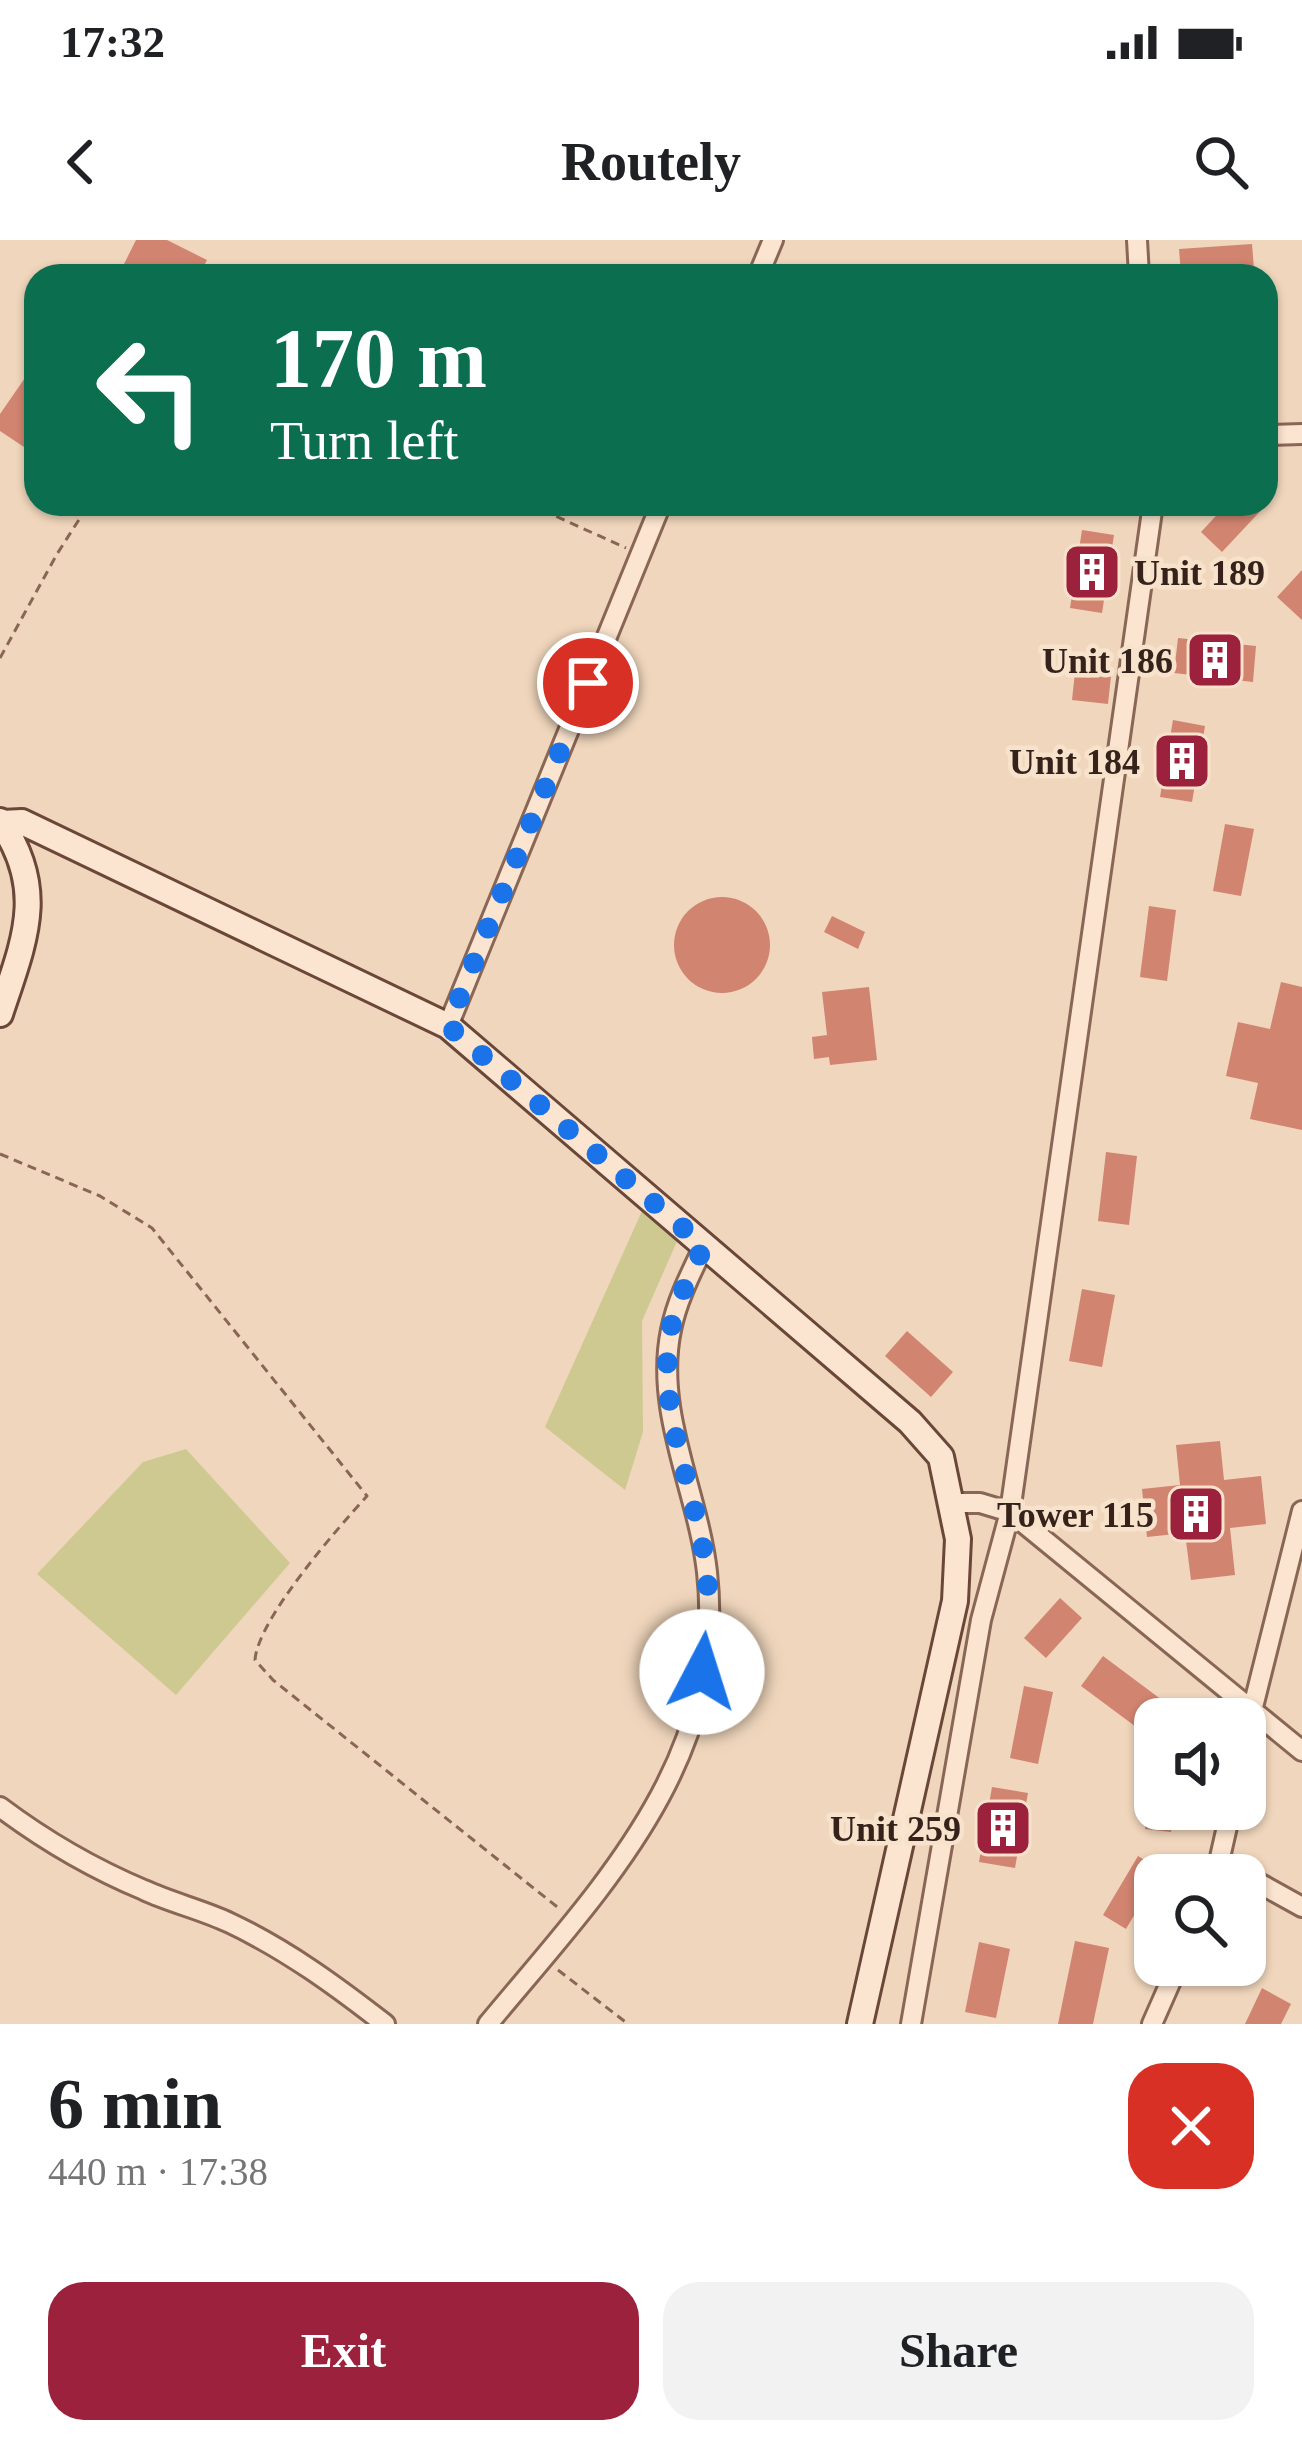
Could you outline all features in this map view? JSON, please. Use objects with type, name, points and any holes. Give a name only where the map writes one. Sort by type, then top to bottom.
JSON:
[{"type":"street","points":[[448,1026],[656,516]]},
{"type":"street","points":[[911,2024],[981,1620],[1010,1512],[1151,516]]},
{"type":"street","points":[[1,822],[22,822],[448,1026],[910,1422],[941,1457],[958,1539],[955,1601],[860,2024]]},
{"type":"street","points":[[0,1014],[29,913],[28,880],[19,851],[1,822]]},
{"type":"street","points":[[488,2024],[635,1842],[679,1761],[698,1694],[707,1574],[672,1420],[668,1378],[670,1331],[704,1246]]},
{"type":"street","points":[[952,1503],[980,1503],[1010,1512],[1234,1698]]},
{"type":"street","points":[[1255,1698],[1292,1599],[1302,1511]]},
{"type":"street","points":[[1266,1723],[1302,1751]]},
{"type":"street","points":[[0,1808],[139,1888],[228,1922],[291,1957],[385,2024]]},
{"type":"street","points":[[1266,1891],[1302,1907]]},
{"type":"street","points":[[1152,2024],[1169,1986]]},
{"type":"path","points":[[0,658],[81,516]]},
{"type":"path","points":[[556,516],[640,554]]},
{"type":"path","points":[[0,1154],[100,1196],[152,1228],[367,1496],[308,1568],[256,1645],[255,1660],[572,1919]]},
{"type":"path","points":[[542,1958],[628,2024]]},
{"type":"shaded area","points":[[642,1211],[678,1239],[642,1321],[643,1432],[625,1490],[545,1427]]},
{"type":"shaded area","points":[[186,1449],[290,1563],[176,1695],[37,1574],[143,1462]]},
{"type":"building","points":[[136,240],[167,240],[207,260],[205,264],[124,264]]},
{"type":"building","points":[[1252,244],[1254,264],[1180,264],[1179,249]]},
{"type":"building","points":[[24,379],[24,447],[0,431],[0,414]]},
{"type":"building","points":[[1216,516],[1256,516],[1222,552],[1201,532]]},
{"type":"building","name":"Unit 189","points":[[1082,530],[1114,535],[1102,613],[1070,608]]},
{"type":"building","points":[[1302,570],[1302,620],[1277,597]]},
{"type":"building","name":"Unit 186","points":[[1178,638],[1256,646],[1253,682],[1174,673]]},
{"type":"building","points":[[1076,663],[1112,667],[1108,704],[1072,700]]},
{"type":"building","name":"Unit 184","points":[[1173,720],[1205,726],[1192,802],[1160,797]]},
{"type":"building","points":[[1225,824],[1254,829],[1241,896],[1213,891]]},
{"type":"building","points":[[713,897],[731,897],[762,918],[770,945],[767,964],[749,985],[731,993],[713,993],[682,972],[674,954],[674,936],[695,905]]},
{"type":"building","points":[[1149,906],[1176,910],[1167,981],[1140,977]]},
{"type":"building","points":[[832,916],[865,932],[858,949],[824,932]]},
{"type":"building","points":[[1281,982],[1302,987],[1302,1130],[1250,1119],[1258,1083],[1226,1076],[1238,1022],[1270,1029]]},
{"type":"building","points":[[869,987],[877,1060],[830,1065],[829,1057],[814,1059],[812,1037],[827,1035],[822,992]]},
{"type":"building","points":[[1106,1152],[1137,1156],[1129,1225],[1098,1221]]},
{"type":"building","points":[[1082,1289],[1115,1295],[1102,1367],[1069,1361]]},
{"type":"building","points":[[907,1331],[953,1372],[931,1397],[885,1356]]},
{"type":"building","name":"Tower 115","points":[[1220,1441],[1224,1480],[1261,1476],[1266,1524],[1230,1528],[1235,1575],[1191,1580],[1185,1533],[1147,1537],[1142,1489],[1180,1485],[1176,1445]]},
{"type":"building","points":[[1060,1598],[1082,1618],[1046,1658],[1024,1638]]},
{"type":"building","points":[[1103,1656],[1159,1698],[1134,1698],[1134,1725],[1081,1686]]},
{"type":"building","points":[[1024,1686],[1053,1692],[1038,1764],[1010,1758]]},
{"type":"building","name":"Unit 259","points":[[992,1787],[1028,1793],[1015,1868],[979,1862]]},
{"type":"building","points":[[1134,1863],[1134,1916],[1126,1929],[1103,1915]]},
{"type":"building","points":[[1075,1941],[1109,1948],[1093,2024],[1058,2024]]},
{"type":"building","points":[[979,1942],[1010,1949],[996,2018],[965,2012]]},
{"type":"building","points":[[1262,1988],[1291,2004],[1281,2024],[1245,2024]]},
{"type":"place","name":"Unit 189","points":[[1092,572]]},
{"type":"place","name":"Unit 186","points":[[1215,660]]},
{"type":"place","name":"Unit 184","points":[[1182,761]]},
{"type":"place","name":"Tower 115","points":[[1196,1514]]},
{"type":"place","name":"Unit 259","points":[[1003,1828]]},
{"type":"route","points":[[588,683],[448,1026],[704,1246],[670,1331],[668,1378],[672,1420],[707,1574],[702,1672]]}]
